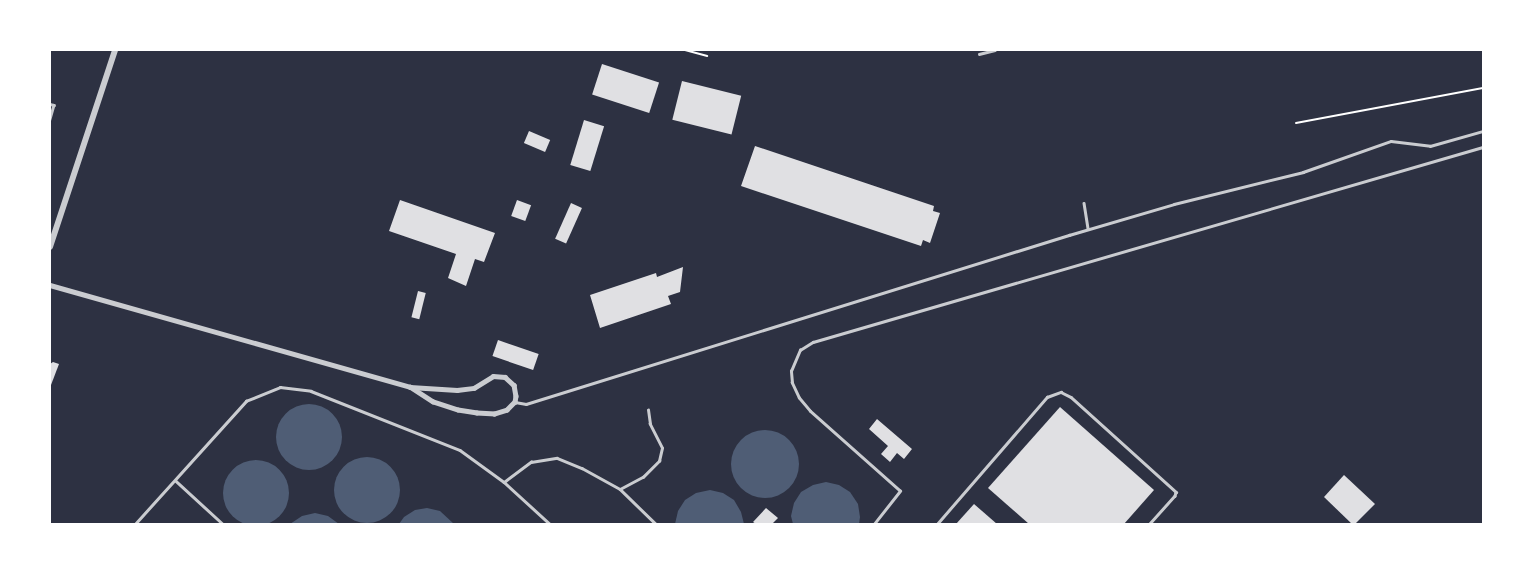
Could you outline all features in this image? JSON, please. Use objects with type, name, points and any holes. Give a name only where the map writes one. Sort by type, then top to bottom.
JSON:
[{"type":"street","points":[[50,247],[115,50]]},
{"type":"street","points":[[50,285],[410,387],[457,390],[474,388],[492,376],[505,377],[514,385],[516,390],[515,402],[507,410],[495,414],[458,410],[433,402],[410,387]]},
{"type":"lane","points":[[979,54],[995,50]]},
{"type":"lane","points":[[50,104],[54,106],[50,119]]},
{"type":"lane","points":[[515,402],[526,404],[1088,229],[1174,204],[1303,172],[1391,141],[1430,146],[1483,131]]},
{"type":"lane","points":[[874,524],[900,492],[810,411],[799,398],[792,384],[791,371],[800,350],[813,342],[1483,147]]},
{"type":"lane","points":[[1084,202],[1088,229]]},
{"type":"lane","points":[[135,524],[176,481],[246,401],[280,388],[311,391],[460,450],[504,482],[550,524]]},
{"type":"lane","points":[[937,524],[1047,397],[1061,392],[1071,397],[1176,492],[1175,496],[1150,524]]},
{"type":"lane","points":[[620,489],[643,477],[659,461],[662,448],[650,424],[648,410]]},
{"type":"lane","points":[[504,482],[531,462],[557,458],[582,468],[620,489],[656,524]]},
{"type":"lane","points":[[176,481],[223,524]]},
{"type":"path","points":[[685,50],[707,56]]},
{"type":"path","points":[[1296,123],[1483,88]]},
{"type":"water","points":[[309,404],[322,407],[332,414],[339,424],[342,437],[339,450],[332,460],[322,467],[309,470],[296,467],[286,460],[279,450],[276,437],[279,424],[286,414],[296,407]]},
{"type":"water","points":[[765,430],[778,433],[789,440],[796,451],[799,464],[796,477],[789,488],[778,495],[765,498],[752,495],[741,488],[734,477],[731,464],[734,451],[741,440],[752,433]]},
{"type":"water","points":[[367,457],[380,460],[390,467],[397,477],[400,490],[397,503],[390,513],[380,520],[367,523],[354,520],[344,513],[337,503],[334,490],[337,477],[344,467],[354,460]]},
{"type":"water","points":[[256,460],[269,463],[279,470],[286,480],[289,493],[286,506],[279,516],[269,523],[256,526],[243,523],[233,516],[226,506],[223,493],[226,480],[233,470],[243,463]]},
{"type":"water","points":[[826,482],[839,485],[850,492],[858,504],[859,524],[793,524],[791,516],[794,503],[801,492],[813,485]]},
{"type":"water","points":[[710,490],[723,493],[734,500],[741,512],[744,524],[675,524],[678,511],[685,500],[696,493]]},
{"type":"water","points":[[427,508],[440,511],[454,524],[399,524],[404,517],[415,510]]},
{"type":"water","points":[[315,513],[328,516],[339,524],[290,524],[302,516]]},
{"type":"building","points":[[602,64],[659,83],[649,113],[592,94]]},
{"type":"building","points":[[682,81],[741,96],[732,135],[672,120]]},
{"type":"building","points":[[584,120],[604,126],[590,171],[570,165]]},
{"type":"building","points":[[529,131],[550,140],[545,152],[524,143]]},
{"type":"building","points":[[755,146],[934,206],[933,211],[940,213],[930,243],[923,240],[921,246],[741,186]]},
{"type":"building","points":[[400,200],[495,233],[484,262],[475,259],[466,286],[448,278],[456,254],[389,231]]},
{"type":"building","points":[[517,200],[531,205],[525,221],[511,216]]},
{"type":"building","points":[[571,203],[582,208],[566,244],[555,239]]},
{"type":"building","points":[[683,267],[680,292],[668,296],[671,304],[600,328],[590,295],[656,273],[657,277]]},
{"type":"building","points":[[418,291],[426,293],[419,319],[411,317]]},
{"type":"building","points":[[498,340],[539,354],[533,370],[492,356]]},
{"type":"building","points":[[53,362],[59,364],[51,385],[50,364]]},
{"type":"building","points":[[1060,407],[1154,490],[1124,524],[1029,524],[988,488]]},
{"type":"building","points":[[877,419],[912,449],[904,459],[897,453],[890,462],[881,454],[888,446],[869,429]]},
{"type":"building","points":[[1344,475],[1375,504],[1355,524],[1352,524],[1324,497]]},
{"type":"building","points":[[974,504],[997,524],[956,524]]},
{"type":"building","points":[[766,508],[778,518],[772,524],[756,524],[753,522]]}]
